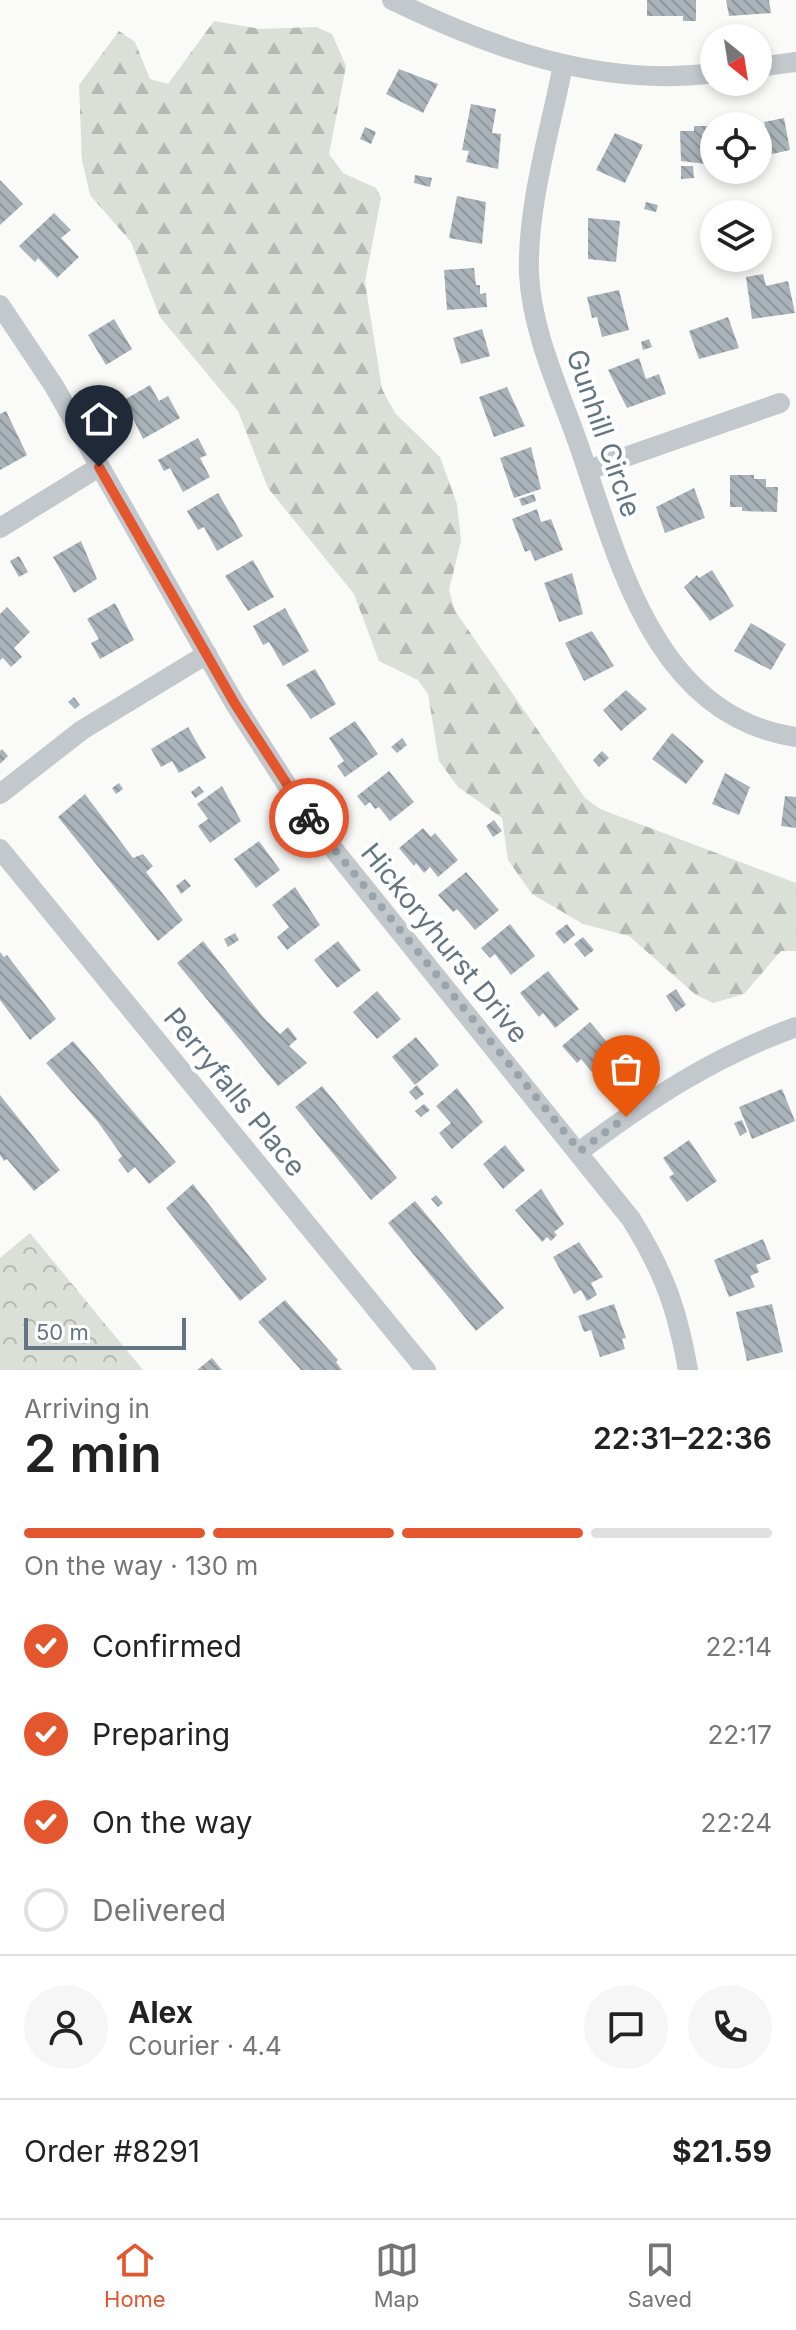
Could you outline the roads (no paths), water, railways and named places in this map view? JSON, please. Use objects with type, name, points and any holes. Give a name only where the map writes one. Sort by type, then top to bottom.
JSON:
[{"type":"street","points":[[392,0],[505,49],[563,65],[653,76],[700,74]]},
{"type":"street","points":[[772,65],[796,62]]},
{"type":"street","name":"Gunhill Circle","points":[[563,65],[533,222],[529,275],[540,331],[588,470],[639,611],[674,665],[713,702],[759,727],[796,737]]},
{"type":"street","name":"Hickoryhurst Drive","points":[[0,305],[54,386],[207,654],[306,815],[580,1151],[631,1219],[660,1266],[682,1337],[688,1370]]},
{"type":"street","points":[[588,470],[780,403]]},
{"type":"street","points":[[0,528],[99,467]]},
{"type":"street","points":[[0,794],[82,730],[207,654]]},
{"type":"street","name":"Perryfalls Place","points":[[0,849],[426,1370]]},
{"type":"street","points":[[580,1151],[692,1073],[755,1042],[796,1027]]}]
